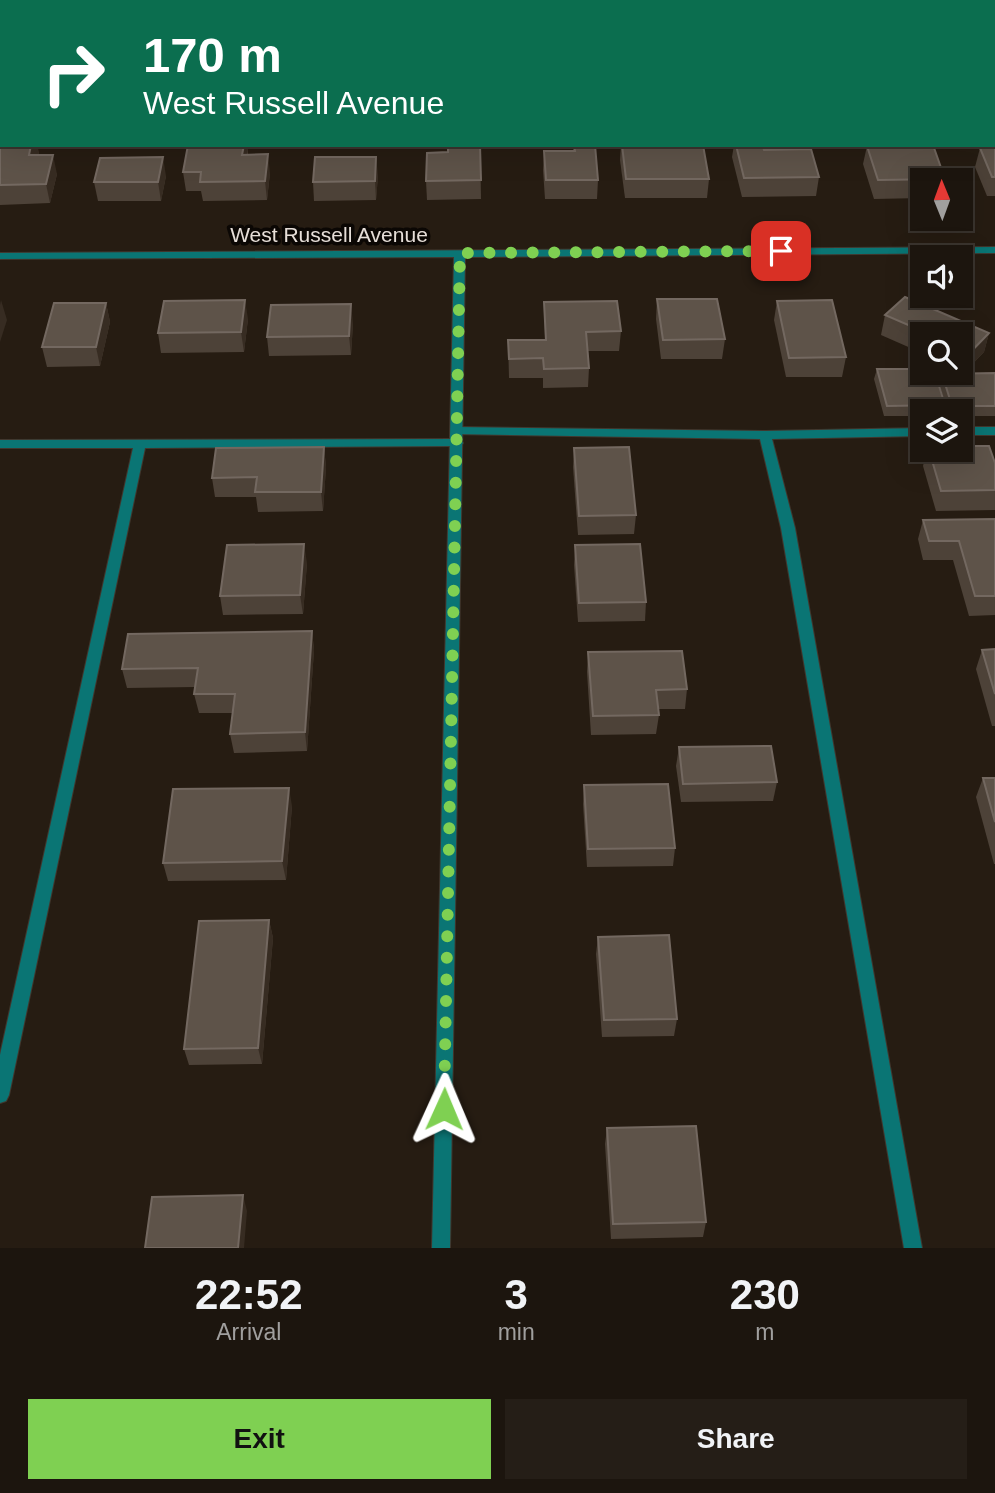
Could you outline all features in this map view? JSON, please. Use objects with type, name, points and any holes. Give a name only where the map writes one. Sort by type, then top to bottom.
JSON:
[{"type":"street","name":"West Russell Avenue","points":[[0,256],[995,250]]},
{"type":"street","points":[[441,1248],[460,253]]},
{"type":"street","points":[[973,431],[995,431]]},
{"type":"street","points":[[0,444],[910,432]]},
{"type":"street","points":[[765,435],[788,528],[914,1248]]},
{"type":"street","points":[[0,1095],[140,444]]},
{"type":"building","points":[[0,147],[31,147],[29,155],[53,155],[46,184],[0,185]]},
{"type":"building","points":[[188,147],[244,147],[242,155],[268,154],[265,181],[200,182],[201,172],[183,172]]},
{"type":"building","points":[[448,147],[480,147],[481,180],[426,181],[427,153],[448,152]]},
{"type":"building","points":[[574,147],[595,147],[598,180],[546,180],[544,151],[575,151]]},
{"type":"building","points":[[622,147],[703,147],[709,179],[626,179]]},
{"type":"building","points":[[736,147],[763,147],[764,150],[811,149],[819,177],[744,178]]},
{"type":"building","points":[[867,147],[934,147],[941,168],[910,168],[910,180],[878,180]]},
{"type":"building","points":[[980,148],[995,148],[995,177],[992,177]]},
{"type":"building","points":[[163,157],[158,182],[94,182],[100,158]]},
{"type":"building","points":[[315,157],[376,157],[375,181],[313,182]]},
{"type":"building","points":[[905,297],[910,299],[910,308],[931,308],[963,322],[910,322],[910,326],[885,315]]},
{"type":"building","points":[[657,299],[717,299],[725,339],[663,340]]},
{"type":"building","points":[[245,300],[241,332],[158,333],[164,301]]},
{"type":"building","points":[[832,300],[846,357],[789,358],[777,301]]},
{"type":"building","points":[[617,301],[621,331],[586,332],[589,368],[544,369],[543,358],[509,359],[508,340],[546,340],[544,302]]},
{"type":"building","points":[[54,303],[106,303],[96,347],[42,347]]},
{"type":"building","points":[[351,304],[349,336],[267,337],[271,305]]},
{"type":"building","points":[[973,326],[989,333],[973,350]]},
{"type":"building","points":[[877,369],[910,369],[910,385],[939,385],[943,399],[910,399],[910,406],[887,406]]},
{"type":"building","points":[[973,373],[995,373],[995,406],[973,406],[973,399],[950,399],[945,385],[973,385]]},
{"type":"building","points":[[973,446],[989,446],[995,463],[995,490],[941,491],[933,462],[973,462]]},
{"type":"building","points":[[324,447],[321,492],[255,492],[257,477],[212,478],[216,448]]},
{"type":"building","points":[[629,447],[636,515],[579,516],[574,448]]},
{"type":"building","points":[[995,519],[995,596],[975,596],[959,541],[929,541],[923,520]]},
{"type":"building","points":[[304,544],[300,595],[220,596],[227,545]]},
{"type":"building","points":[[640,544],[646,602],[579,603],[575,545]]},
{"type":"building","points":[[312,631],[305,732],[230,734],[235,694],[194,694],[198,668],[122,669],[128,634]]},
{"type":"building","points":[[995,649],[995,694],[982,650]]},
{"type":"building","points":[[682,651],[687,689],[656,690],[659,715],[593,716],[588,652]]},
{"type":"building","points":[[771,746],[777,782],[683,784],[679,747]]},
{"type":"building","points":[[983,778],[995,778],[995,822]]},
{"type":"building","points":[[668,784],[675,848],[588,849],[584,785]]},
{"type":"building","points":[[289,788],[282,861],[163,863],[173,789]]},
{"type":"building","points":[[269,920],[258,1048],[184,1049],[199,921]]},
{"type":"building","points":[[669,935],[677,1019],[604,1020],[598,937]]},
{"type":"building","points":[[696,1126],[706,1222],[613,1224],[607,1128]]},
{"type":"building","points":[[243,1195],[238,1248],[145,1248],[152,1197]]},
{"type":"route","points":[[444,1109],[460,253],[781,251]]}]
